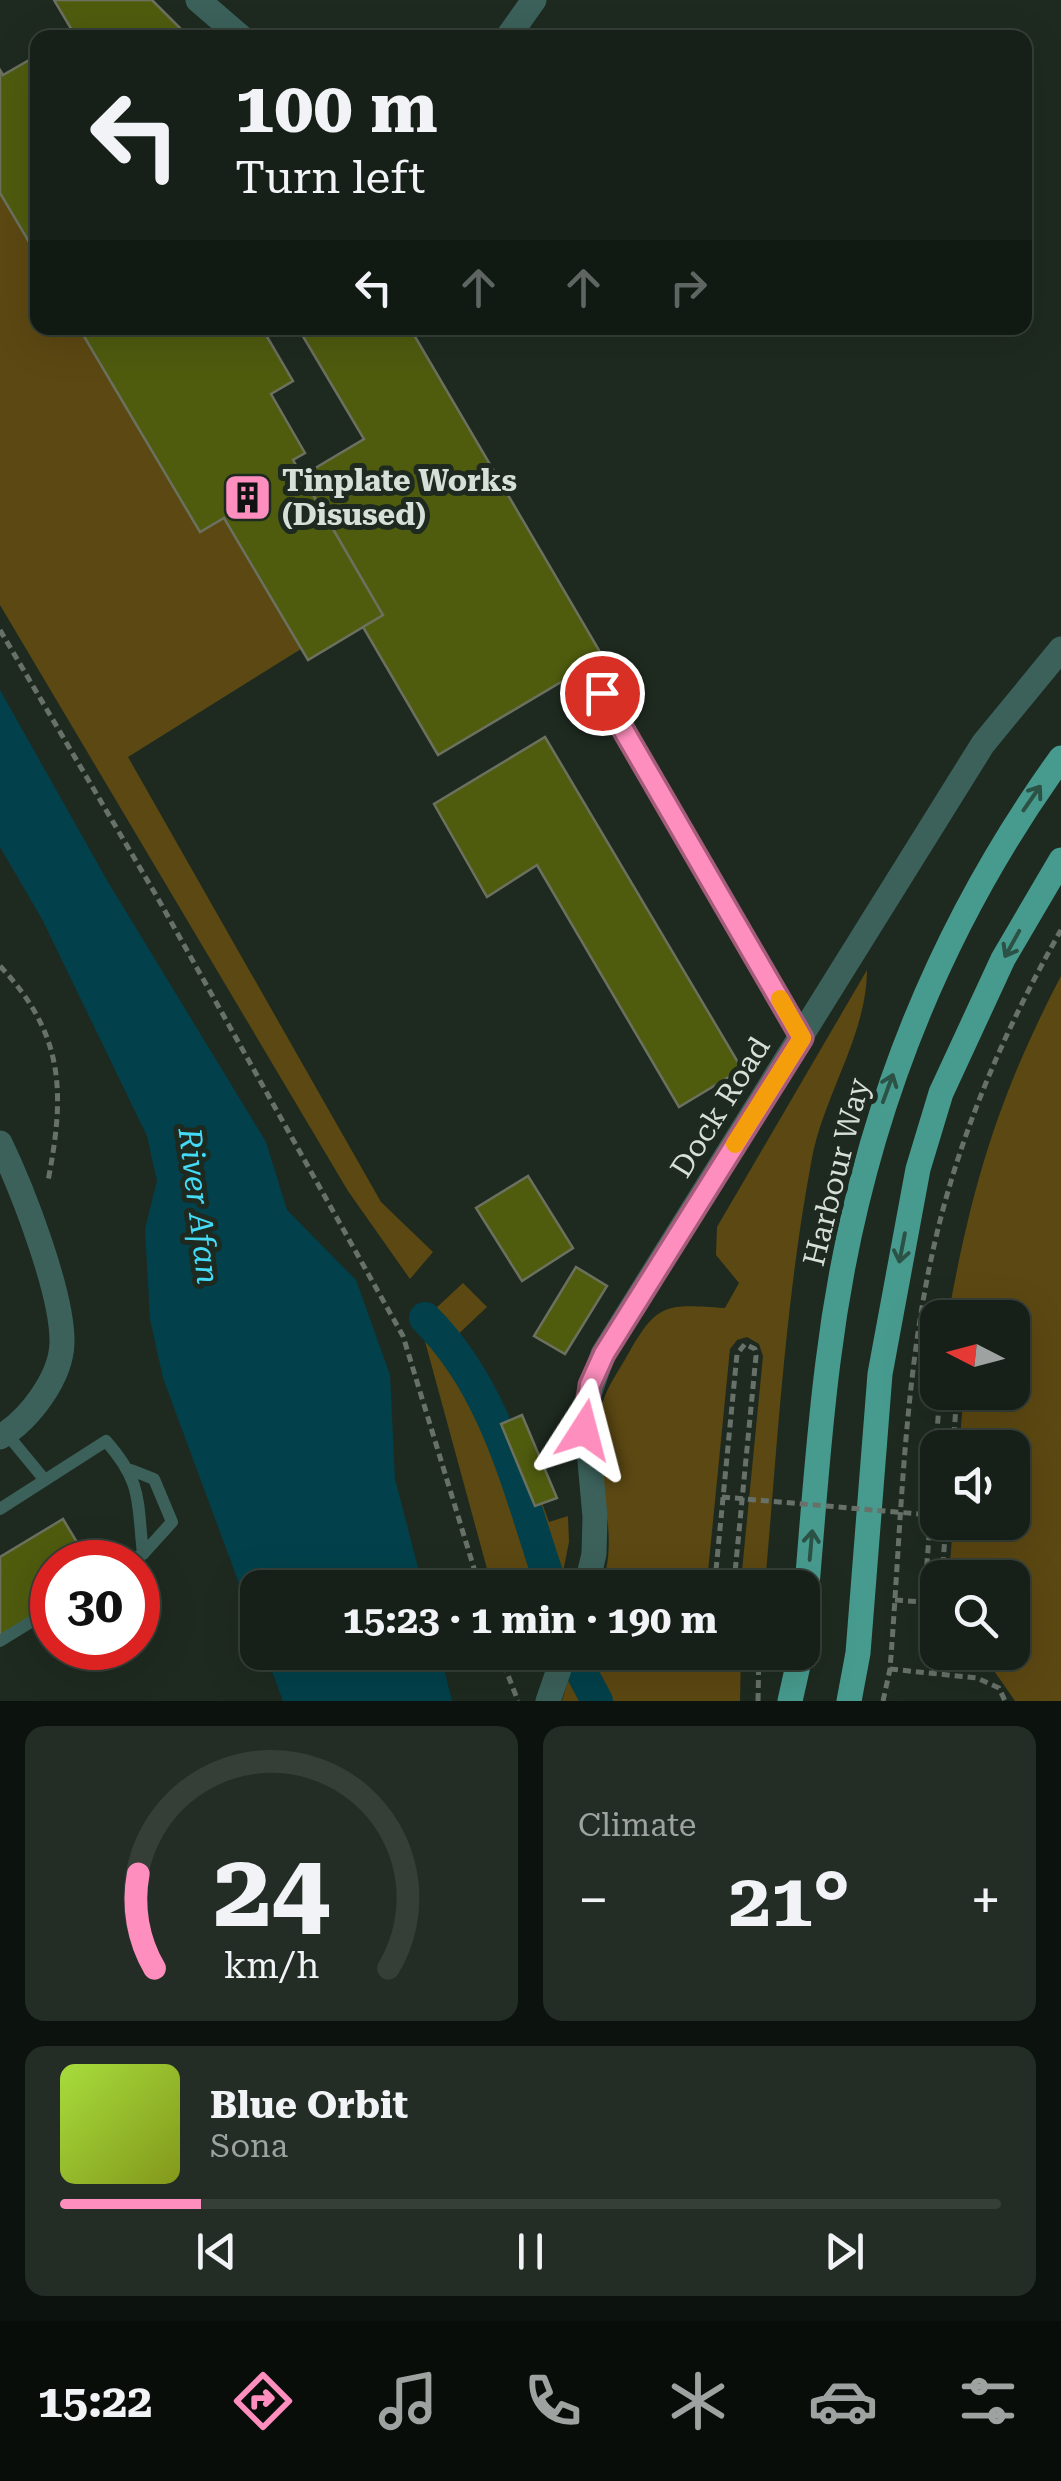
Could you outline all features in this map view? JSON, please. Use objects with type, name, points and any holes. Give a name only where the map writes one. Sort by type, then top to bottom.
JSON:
[{"type":"main road","name":"Harbour Way","points":[[809,1570],[828,1361],[861,1180],[884,1097],[957,921],[996,853],[1061,758]]},
{"type":"main road","points":[[848,1701],[858,1653],[880,1374],[918,1169],[941,1093],[1003,959],[1061,860]]},
{"type":"main road","points":[[790,1701],[797,1670]]},
{"type":"street","points":[[198,0],[233,30]]},
{"type":"street","points":[[513,30],[534,0]]},
{"type":"street","name":"Dock Road","points":[[590,1570],[594,1554],[584,1430],[590,1385],[604,1354],[983,744],[1061,650]]},
{"type":"street","points":[[0,1143],[48,1271],[62,1345],[39,1406],[3,1435]]},
{"type":"street","points":[[548,1701],[559,1670]]},
{"type":"lane","points":[[602,693],[802,1038]]},
{"type":"lane","points":[[3,1435],[44,1479]]},
{"type":"lane","points":[[0,1509],[106,1441],[132,1470],[154,1479],[172,1522],[156,1540]]},
{"type":"lane","points":[[132,1470],[141,1540]]},
{"type":"lane","points":[[0,1641],[30,1623]]},
{"type":"path","points":[[0,630],[176,930],[395,1321],[419,1383],[475,1570]]},
{"type":"path","points":[[883,1701],[890,1669],[914,1363],[941,1218],[976,1106],[1028,989],[1061,930]]},
{"type":"path","points":[[0,966],[33,1004],[53,1053],[60,1087],[59,1128],[45,1198]]},
{"type":"path","points":[[716,1570],[737,1354],[740,1346],[750,1344],[756,1356],[738,1570]]},
{"type":"path","points":[[722,1497],[920,1515]]},
{"type":"path","points":[[896,1600],[924,1602],[928,1540]]},
{"type":"path","points":[[890,1669],[934,1671],[993,1684],[1005,1701]]},
{"type":"path","points":[[506,1670],[518,1701]]},
{"type":"path","points":[[758,1701],[759,1670]]},
{"type":"shaded area","points":[[0,193],[30,245],[30,335],[83,335],[200,532],[224,518],[301,649],[128,757],[381,1202],[433,1252],[410,1279],[348,1191],[0,605]]},
{"type":"shaded area","points":[[867,970],[860,1018],[818,1134],[803,1210],[784,1365],[766,1570],[742,1570],[763,1356],[759,1344],[747,1337],[737,1340],[730,1349],[708,1570],[606,1570],[609,1542],[599,1450],[602,1404],[637,1338],[655,1316],[676,1307],[725,1308],[739,1283],[716,1255],[717,1227]]},
{"type":"shaded area","points":[[1061,976],[1061,1701],[1015,1701],[993,1670],[1030,1670],[1030,1560],[950,1560],[952,1540],[1030,1540],[1030,1430],[961,1430],[962,1410],[1030,1410],[1030,1300],[952,1300],[990,1142]]},
{"type":"shaded area","points":[[463,1283],[487,1307],[452,1340],[487,1392],[535,1506],[542,1503],[549,1522],[568,1516],[569,1542],[563,1570],[487,1570],[420,1323]]},
{"type":"shaded area","points":[[571,1670],[741,1670],[740,1701],[562,1701]]},
{"type":"water","name":"River Afan","points":[[0,690],[108,882],[266,1142],[287,1210],[356,1280],[390,1375],[395,1479],[419,1570],[240,1570],[240,1586],[163,1378],[150,1319],[145,1229],[157,1181],[147,1136],[42,919],[0,847]]},
{"type":"water","points":[[271,1670],[444,1670],[452,1701],[283,1701]]},
{"type":"building","points":[[54,0],[152,0],[182,30],[72,30]]},
{"type":"building","points":[[30,60],[30,244],[0,193],[0,70],[3,75]]},
{"type":"building","name":"Tinplate Works (Disused)","points":[[83,335],[266,335],[293,381],[271,394],[305,453],[293,460],[383,615],[308,660],[224,518],[200,532]]},
{"type":"building","points":[[302,335],[414,335],[603,657],[438,755],[363,627],[383,615],[302,476],[364,439]]},
{"type":"building","points":[[545,737],[742,1069],[679,1107],[537,865],[487,897],[434,804]]},
{"type":"building","points":[[528,1176],[573,1248],[522,1281],[476,1208]]},
{"type":"building","points":[[576,1267],[607,1286],[565,1354],[534,1336]]},
{"type":"building","points":[[522,1415],[557,1498],[535,1506],[501,1424]]},
{"type":"building","points":[[63,1519],[76,1540],[30,1540],[30,1618],[0,1636],[0,1557]]},
{"type":"waterway","points":[[425,1318],[450,1346],[489,1410],[546,1570]]},
{"type":"waterway","points":[[580,1670],[597,1701]]},
{"type":"slow traffic","points":[[735,1144],[802,1038],[780,999]]},
{"type":"place","name":"Tinplate Works (Disused)","points":[[247,497]]},
{"type":"route","points":[[584,1430],[590,1385],[604,1354],[802,1038],[602,693]]}]
